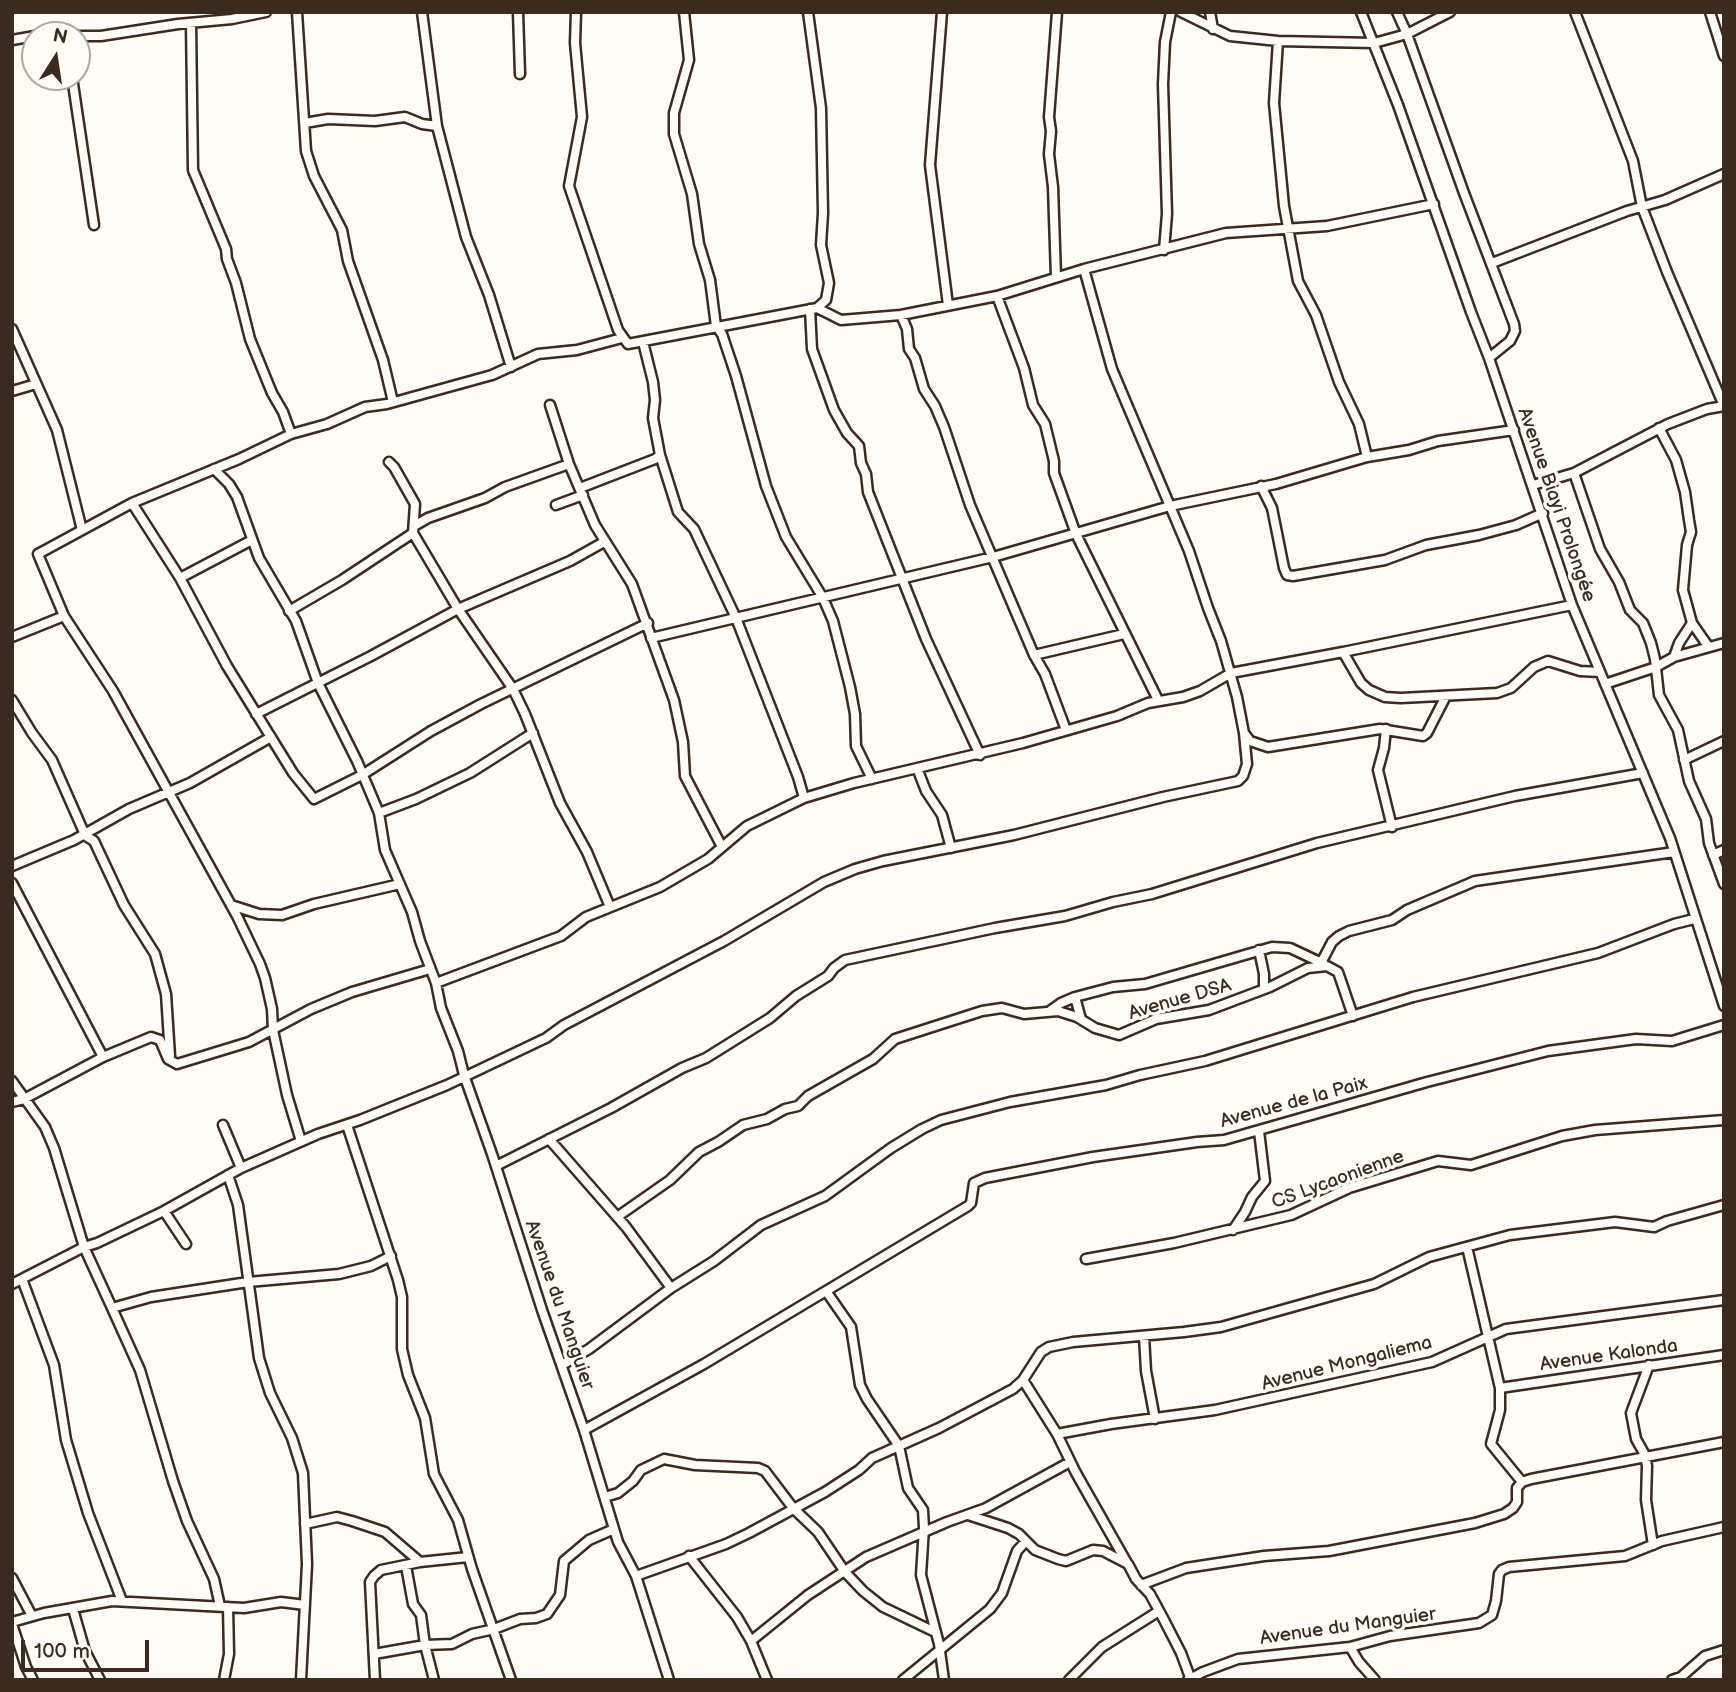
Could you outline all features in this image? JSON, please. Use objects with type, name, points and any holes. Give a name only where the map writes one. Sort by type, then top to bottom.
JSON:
[{"type":"street","points":[[197,12],[194,22],[193,170],[226,249],[250,339],[272,393],[284,412],[291,434]]},
{"type":"street","points":[[91,36],[232,19],[266,12]]},
{"type":"street","points":[[297,12],[306,151],[314,176],[342,230],[348,261],[383,360],[393,402]]},
{"type":"street","points":[[422,12],[437,126],[466,237],[512,367]]},
{"type":"street","points":[[518,12],[520,74]]},
{"type":"street","points":[[576,12],[575,43],[582,117],[569,186],[622,338],[628,344],[813,309],[826,300],[829,283],[821,246],[821,108],[808,12]]},
{"type":"street","points":[[684,12],[689,60],[674,113],[674,134],[692,194],[699,244],[710,280],[716,326],[722,334],[736,376],[766,486],[786,537],[833,621],[855,714],[856,746],[872,779]]},
{"type":"street","points":[[942,12],[930,165],[948,305]]},
{"type":"street","points":[[1056,277],[1049,117],[1057,12]]},
{"type":"street","points":[[1164,250],[1167,214],[1163,84],[1165,42],[1171,12]]},
{"type":"street","points":[[1181,12],[1230,36],[1278,41],[1374,43],[1407,34],[1450,12]]},
{"type":"street","points":[[1210,12],[1213,29]]},
{"type":"street","name":"Avenue Biayi Prolongée","points":[[1361,12],[1489,358],[1572,605],[1674,852],[1724,1006]]},
{"type":"street","points":[[1397,12],[1514,324],[1515,331],[1510,341],[1489,358]]},
{"type":"street","points":[[1533,485],[1574,473],[1659,428],[1707,409],[1724,406],[1667,272],[1642,206],[1633,161],[1574,12]]},
{"type":"street","points":[[1710,12],[1724,56]]},
{"type":"street","points":[[1278,41],[1274,103],[1284,206],[1298,281],[1317,315],[1339,382],[1359,424],[1367,457]]},
{"type":"street","points":[[74,91],[94,225]]},
{"type":"street","points":[[305,123],[328,119],[374,121],[405,117],[422,124],[437,126]]},
{"type":"street","points":[[1492,263],[1642,206],[1665,200],[1724,174]]},
{"type":"street","points":[[813,309],[841,320],[901,315],[997,296],[1084,269],[1226,233],[1328,226],[1434,204]]},
{"type":"street","points":[[12,1283],[164,1211],[240,1168],[447,1085],[546,1038],[564,1025],[724,941],[824,882],[855,869],[1014,835],[1238,781],[1245,771],[1244,733],[1231,673],[1189,551],[1112,369],[1084,269]]},
{"type":"street","points":[[997,296],[1024,368],[1034,405],[1045,424],[1054,461],[1054,473],[1076,534],[1158,700]]},
{"type":"street","points":[[813,309],[812,349],[834,410],[847,433],[859,446],[868,492],[926,639],[980,755]]},
{"type":"street","points":[[901,315],[907,329],[909,349],[915,358],[924,389],[944,427],[970,505],[1034,655],[1045,674],[1066,730]]},
{"type":"street","points":[[12,329],[60,439],[82,530]]},
{"type":"street","points":[[301,1142],[292,1116],[273,1030],[272,1009],[265,978],[231,905],[113,691],[64,616],[38,554],[132,503],[291,434],[327,424],[365,407],[492,375],[538,354],[577,350],[622,338]]},
{"type":"street","points":[[643,342],[653,382],[653,418],[660,455],[678,512],[694,529],[736,618],[804,798]]},
{"type":"street","points":[[12,391],[36,384]]},
{"type":"street","points":[[550,405],[569,464],[604,542],[632,583],[648,624],[674,699],[683,742],[685,776],[722,847]]},
{"type":"street","points":[[1659,428],[1676,460],[1685,492],[1691,531],[1682,581],[1692,622],[1708,646]]},
{"type":"street","points":[[651,638],[993,557],[1170,506],[1261,486],[1367,457],[1409,450],[1438,441],[1514,430]]},
{"type":"street","points":[[556,505],[660,455]]},
{"type":"street","points":[[389,462],[415,504],[413,529],[458,609],[513,689],[555,792],[587,852],[610,907]]},
{"type":"street","points":[[289,611],[342,580],[428,518],[569,464]]},
{"type":"street","name":"Avenue du Manguier","points":[[214,469],[237,497],[259,558],[302,634],[318,683],[379,813],[385,850],[412,912],[419,941],[436,983],[441,1008],[458,1051],[584,1430],[618,1542],[636,1576],[669,1680]]},
{"type":"street","points":[[1574,473],[1600,549],[1619,582],[1630,610],[1643,623],[1651,643],[1659,695],[1678,730],[1693,792],[1706,819],[1709,843],[1724,884]]},
{"type":"street","points":[[1261,486],[1272,508],[1284,568],[1287,575],[1293,576],[1385,560],[1426,545],[1479,535],[1517,524],[1543,513]]},
{"type":"street","points":[[132,503],[180,578],[256,714],[293,773],[314,799],[362,775],[431,731],[648,624]]},
{"type":"street","points":[[180,578],[252,540]]},
{"type":"street","points":[[256,714],[458,609],[570,561],[604,542]]},
{"type":"street","points":[[436,983],[561,936],[586,917],[660,887],[708,859],[756,820],[804,798],[917,768],[980,755],[1117,716],[1158,700],[1183,697],[1200,691],[1231,673],[1572,605]]},
{"type":"street","points":[[12,637],[64,616]]},
{"type":"street","points":[[1674,657],[1692,622]]},
{"type":"street","points":[[1034,655],[1124,634]]},
{"type":"street","points":[[1605,684],[1656,667],[1674,657],[1724,643]]},
{"type":"street","points":[[1343,652],[1361,683],[1385,697],[1497,693],[1511,688],[1534,667],[1548,661],[1580,671],[1600,672]]},
{"type":"street","points":[[1244,733],[1257,745],[1268,747],[1386,729],[1423,736],[1446,696]]},
{"type":"street","points":[[12,700],[52,760],[85,834],[94,841],[124,905],[155,954],[166,994],[170,1062]]},
{"type":"street","points":[[1386,729],[1378,770],[1392,827]]},
{"type":"street","points":[[379,813],[470,773],[533,733]]},
{"type":"street","points":[[12,866],[85,834],[129,809],[223,766],[271,737]]},
{"type":"street","points":[[1684,760],[1724,741]]},
{"type":"street","points":[[917,768],[926,791],[942,815],[951,848]]},
{"type":"street","points":[[496,1166],[682,1068],[714,1054],[818,984],[845,960],[1065,916],[1153,894],[1275,854],[1541,791],[1643,773]]},
{"type":"street","points":[[1713,855],[1724,850]]},
{"type":"street","points":[[1324,965],[1332,942],[1339,936],[1392,920],[1406,911],[1475,881],[1674,852]]},
{"type":"street","points":[[12,883],[103,1057]]},
{"type":"street","points":[[231,905],[259,914],[282,915],[314,904],[400,884]]},
{"type":"street","points":[[562,1365],[589,1349],[761,1225],[825,1196],[891,1148],[941,1120],[1010,1101],[1106,1085],[1140,1074],[1205,1061],[1413,998],[1598,953],[1694,919]]},
{"type":"street","points":[[1051,1010],[1075,997],[1113,987],[1135,987],[1272,947],[1290,948],[1338,972],[1353,1016]]},
{"type":"street","points":[[1259,950],[1264,989]]},
{"type":"street","name":"Avenue DSA","points":[[617,1216],[670,1180],[688,1161],[707,1147],[743,1125],[767,1119],[785,1109],[798,1106],[808,1096],[873,1059],[887,1044],[903,1035],[993,1008],[1002,1008],[1024,1014],[1051,1010],[1066,1012],[1095,1028],[1119,1035],[1156,1019],[1209,1010],[1264,989],[1308,968],[1324,965]]},
{"type":"street","points":[[12,1102],[24,1099],[103,1057],[152,1037],[160,1040],[170,1062],[177,1064],[249,1042],[311,1009],[352,992],[430,969]]},
{"type":"street","points":[[1075,997],[1081,1019]]},
{"type":"street","name":"Avenue de la Paix","points":[[826,1291],[968,1206],[971,1203],[974,1183],[985,1178],[1093,1157],[1224,1140],[1427,1082],[1548,1051],[1636,1039],[1672,1041],[1724,1025]]},
{"type":"street","points":[[12,1081],[38,1115],[54,1148],[84,1247],[140,1370],[187,1521],[224,1606],[229,1654],[224,1680]]},
{"type":"street","name":"CS Lycaonienne","points":[[1086,1259],[1233,1230],[1291,1215],[1349,1188],[1438,1161],[1471,1166],[1562,1136],[1595,1130],[1724,1120]]},
{"type":"street","points":[[223,1125],[240,1168]]},
{"type":"street","points":[[347,1125],[402,1297],[401,1332],[408,1375],[425,1418],[434,1474],[458,1520],[511,1680]]},
{"type":"street","points":[[1233,1230],[1252,1197],[1265,1181],[1259,1131]]},
{"type":"street","points":[[549,1139],[617,1216],[671,1288]]},
{"type":"street","points":[[228,1175],[238,1205],[259,1358],[270,1392],[292,1438],[303,1473],[307,1564],[301,1680]]},
{"type":"street","points":[[636,1576],[732,1541],[825,1492],[859,1470],[872,1458],[1013,1389],[1023,1380],[1041,1352],[1049,1348],[1073,1342],[1200,1330],[1249,1320],[1374,1284],[1429,1257],[1510,1235],[1588,1225],[1625,1223],[1654,1227],[1724,1205]]},
{"type":"street","points":[[164,1211],[186,1244]]},
{"type":"street","points":[[1467,1247],[1500,1388],[1500,1409],[1491,1444],[1522,1482]]},
{"type":"street","points":[[112,1308],[151,1297],[248,1282],[340,1274],[371,1266],[391,1256]]},
{"type":"street","points":[[22,1279],[54,1365],[66,1440],[88,1513],[122,1601]]},
{"type":"street","points":[[584,1430],[704,1364],[826,1291],[850,1327],[860,1385],[899,1446],[908,1488],[923,1510],[921,1575],[944,1680]]},
{"type":"street","name":"Avenue Mongaliema","points":[[1057,1434],[1273,1399],[1432,1362],[1506,1329],[1724,1300]]},
{"type":"street","points":[[1144,1336],[1146,1371],[1155,1419]]},
{"type":"street","name":"Avenue Kalonda","points":[[1500,1388],[1724,1355]]},
{"type":"street","points":[[1649,1365],[1631,1413],[1636,1439],[1645,1455],[1647,1466],[1646,1500],[1653,1545]]},
{"type":"street","points":[[1023,1380],[1057,1434],[1128,1564],[1160,1611],[1181,1653],[1190,1679]]},
{"type":"street","points":[[1141,1585],[1186,1568],[1264,1556],[1329,1551],[1475,1523],[1504,1514],[1513,1508],[1517,1502],[1517,1488],[1522,1482],[1645,1455],[1724,1442]]},
{"type":"street","points":[[605,1497],[618,1493],[633,1481],[641,1470],[664,1459],[695,1465],[758,1468],[765,1471],[793,1508],[818,1532],[845,1572],[863,1591],[883,1606],[935,1632]]},
{"type":"street","points":[[751,1641],[808,1595],[866,1557],[985,1508],[1070,1462]]},
{"type":"street","points":[[968,1515],[1008,1528],[1035,1550],[1058,1559],[1066,1561],[1093,1550],[1103,1551],[1128,1564]]},
{"type":"street","points":[[305,1524],[337,1517],[352,1521],[385,1532],[420,1562]]},
{"type":"street","name":"Avenue du Manguier","points":[[1190,1679],[1238,1660],[1350,1647],[1390,1636],[1479,1623],[1492,1615],[1499,1574],[1509,1567],[1625,1556],[1653,1545],[1724,1527]]},
{"type":"street","points":[[374,1654],[425,1645],[452,1644],[471,1634],[547,1614],[560,1595],[564,1561],[589,1540],[614,1529]]},
{"type":"street","points":[[903,1680],[990,1609],[1002,1593],[1017,1551],[1026,1541]]},
{"type":"street","points":[[374,1680],[370,1583],[374,1576],[381,1570],[468,1556]]},
{"type":"street","points":[[690,1556],[737,1617],[751,1641],[767,1680]]},
{"type":"street","points":[[406,1566],[413,1604],[421,1615],[434,1680]]},
{"type":"street","points":[[12,1578],[32,1616]]},
{"type":"street","points":[[33,1680],[12,1623],[32,1616],[122,1601],[244,1608],[281,1602],[306,1605]]},
{"type":"street","points":[[73,1609],[85,1651],[100,1680]]},
{"type":"street","points":[[1069,1680],[1102,1647],[1160,1611]]},
{"type":"street","points":[[1350,1647],[1375,1680]]},
{"type":"street","points":[[1672,1680],[1681,1677],[1705,1656],[1724,1650]]}]
